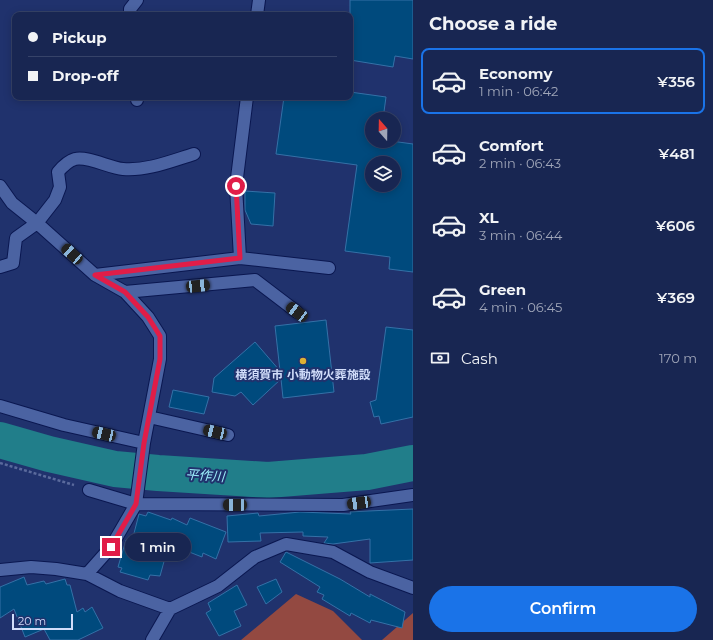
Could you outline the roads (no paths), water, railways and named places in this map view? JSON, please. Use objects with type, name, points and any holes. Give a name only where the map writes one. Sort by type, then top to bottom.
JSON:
[{"type":"street","points":[[130,12],[130,8],[137,0]]},
{"type":"street","points":[[257,12],[259,0]]},
{"type":"street","points":[[240,258],[236,186],[247,100]]},
{"type":"street","points":[[0,267],[13,263],[16,238],[37,224],[55,200],[60,187],[58,172],[64,164],[75,159],[93,161],[122,169],[146,168],[194,154]]},
{"type":"street","points":[[0,186],[12,203],[95,275],[125,292],[148,317],[160,336],[160,359],[144,443],[136,504],[111,547],[87,574]]},
{"type":"street","points":[[95,275],[240,258],[329,268]]},
{"type":"street","points":[[125,292],[255,280],[297,312]]},
{"type":"street","points":[[0,406],[64,425],[144,443]]},
{"type":"street","points":[[149,417],[228,435]]},
{"type":"street","points":[[89,490],[136,504],[343,505],[413,495]]},
{"type":"street","points":[[152,640],[170,608],[218,586],[255,557],[286,544],[333,552],[370,572],[413,588]]},
{"type":"street","points":[[0,570],[31,567],[87,574],[120,591],[170,608]]},
{"type":"waterway","name":"平作川","points":[[0,440],[49,454],[115,469],[268,480],[367,472],[413,463]]},
{"type":"place","name":"横須賀市 小動物火葬施設","points":[[303,361]]}]
